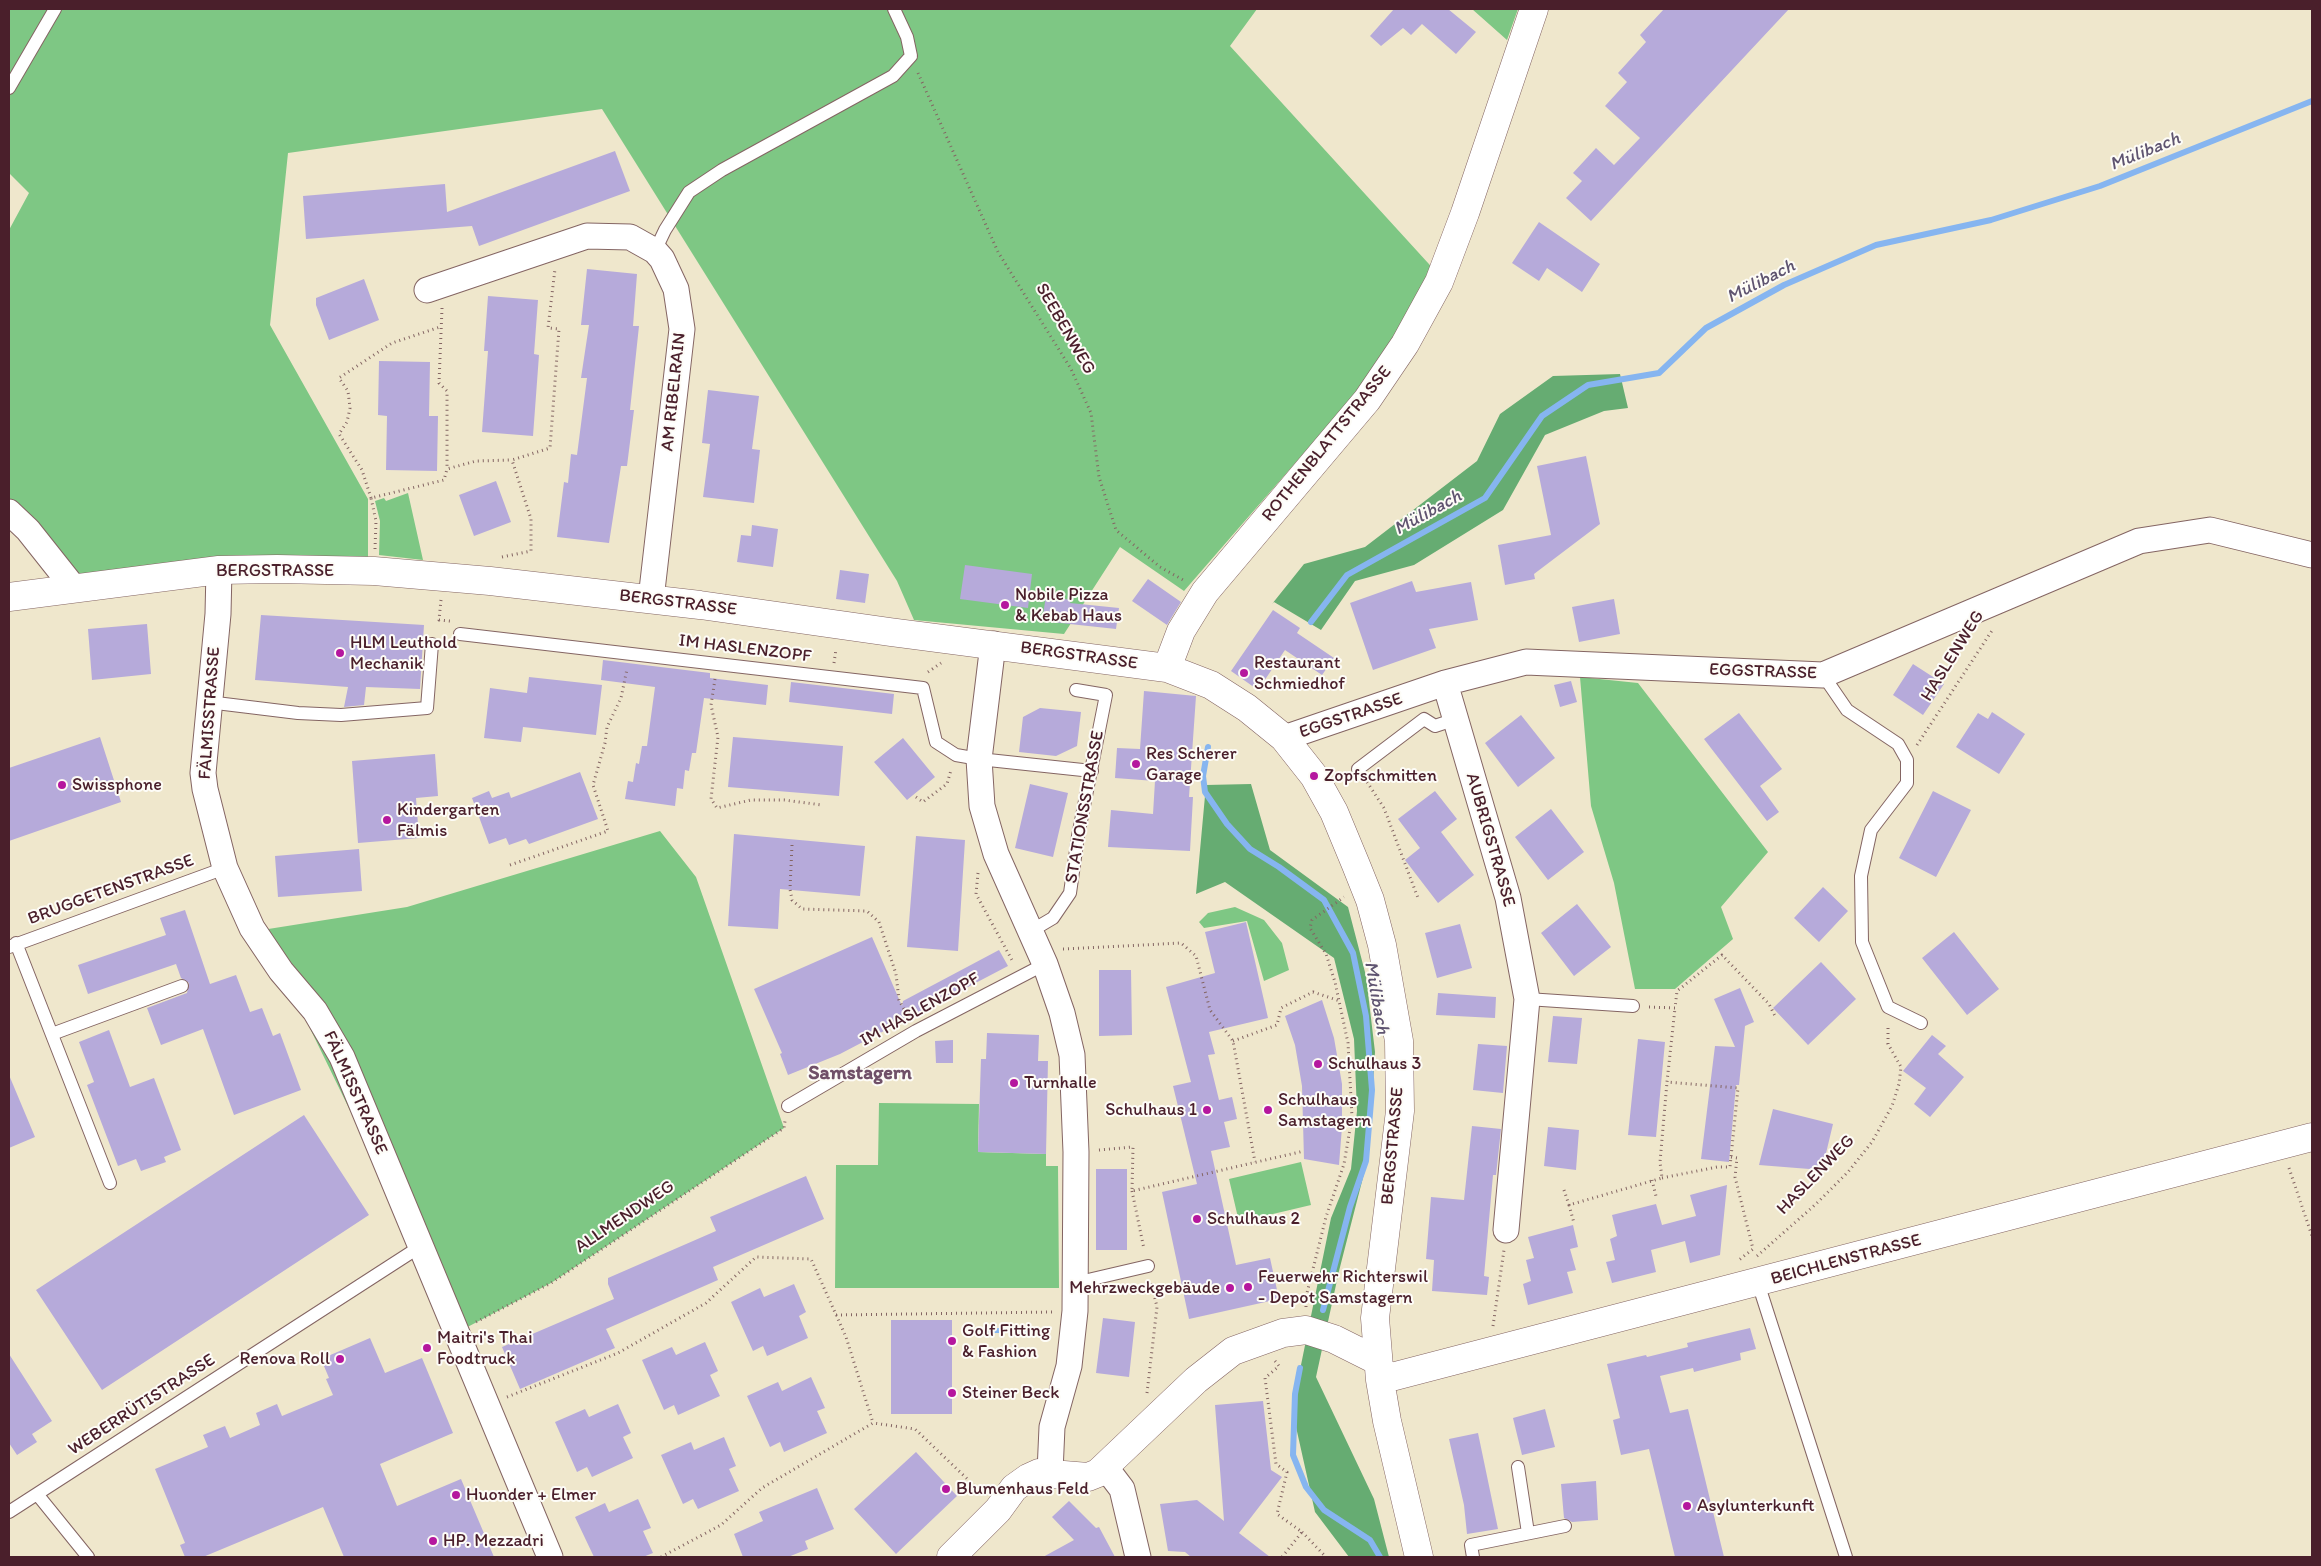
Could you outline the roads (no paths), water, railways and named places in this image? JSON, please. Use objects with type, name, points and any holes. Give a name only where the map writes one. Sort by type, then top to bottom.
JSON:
[{"type":"street","name":"ROTHENBLATTSTRASSE","points":[[1168,668],[1181,631],[1205,592],[1367,400],[1405,344],[1439,282],[1465,213],[1534,9]]},
{"type":"street","name":"AM RIBELRAIN","points":[[435,288],[587,236],[630,237],[655,251],[662,259],[676,288],[682,329],[651,599]]},
{"type":"street","points":[[9,512],[28,530],[74,588]]},
{"type":"street","name":"EGGSTRASSE","points":[[1284,738],[1445,683],[1526,662],[1823,675],[2139,541],[2210,530],[2312,555]]},
{"type":"street","name":"BERGSTRASSE","points":[[9,597],[219,570],[276,569],[374,572],[490,581],[651,599],[1168,668],[1223,691],[1284,738],[1314,776],[1334,812],[1356,864],[1370,900],[1382,945],[1398,1032],[1400,1111],[1374,1318],[1379,1370],[1387,1421],[1420,1557]]},
{"type":"street","name":"FÄLMISSTRASSE","points":[[219,570],[218,614],[208,702],[203,774],[225,868],[252,928],[281,971],[315,1011],[332,1038],[458,1332],[550,1557]]},
{"type":"street","points":[[993,644],[968,757],[996,854],[1039,949],[1062,1013],[1072,1056],[1076,1152],[1075,1311],[1069,1366],[1052,1427],[1050,1472]]},
{"type":"street","name":"AUBRIGSTRASSE","points":[[1445,683],[1508,898],[1527,999],[1506,1230]]},
{"type":"street","name":"BEICHLENSTRASSE","points":[[1379,1370],[1489,1352],[1755,1271],[2312,1138]]},
{"type":"street","points":[[951,1557],[998,1510],[1014,1488],[1028,1478],[1039,1473],[1050,1472],[1088,1476],[1106,1468],[1196,1380],[1233,1352],[1283,1333],[1306,1330],[1334,1339],[1379,1370]]},
{"type":"street","points":[[1106,1468],[1122,1489],[1138,1557]]},
{"type":"lane","points":[[9,88],[55,9]]},
{"type":"lane","points":[[655,251],[669,222],[690,192],[722,170],[893,76],[911,56],[907,37],[894,9]]},
{"type":"lane","name":"IM HASLENZOPF","points":[[460,634],[922,688],[936,742],[968,757]]},
{"type":"lane","points":[[208,702],[298,713],[341,715],[427,708],[432,644]]},
{"type":"lane","points":[[1823,675],[1847,710],[1898,744],[1907,760],[1907,783],[1871,830],[1861,876],[1862,942],[1888,1007],[1921,1023]]},
{"type":"lane","name":"STATIONSSTRASSE","points":[[1039,949],[1053,918],[1070,893],[1078,836],[1106,695],[1076,690]]},
{"type":"lane","points":[[1358,769],[1424,719],[1435,726],[1456,719]]},
{"type":"lane","points":[[968,757],[1092,771]]},
{"type":"lane","name":"BRUGGETENSTRASSE","points":[[12,945],[225,868]]},
{"type":"lane","points":[[12,945],[52,1034],[110,1183]]},
{"type":"lane","name":"IM HASLENZOPF","points":[[788,1106],[916,1031],[1020,976],[1039,949]]},
{"type":"lane","points":[[52,1034],[182,986]]},
{"type":"lane","points":[[1527,999],[1633,1006]]},
{"type":"lane","name":"WEBERRÜTISTRASSE","points":[[9,1512],[421,1246]]},
{"type":"lane","points":[[1075,1283],[1148,1266]]},
{"type":"lane","points":[[1755,1271],[1846,1557]]},
{"type":"lane","points":[[1518,1467],[1528,1533]]},
{"type":"lane","points":[[37,1494],[88,1557]]},
{"type":"lane","points":[[1473,1557],[1470,1545],[1565,1526]]},
{"type":"water","points":[[987,1328],[1037,1328],[1036,1333],[987,1333]]},
{"type":"waterway","name":"Mülibach","points":[[1311,622],[1347,575],[1485,498],[1542,416],[1588,385],[1659,373],[1706,328],[1784,285],[1876,245],[1991,220],[2100,186],[2312,101]]},
{"type":"waterway","name":"Mülibach","points":[[1208,747],[1203,776],[1205,792],[1227,824],[1250,849],[1279,867],[1324,900],[1353,953],[1366,1016],[1372,1090],[1366,1161],[1350,1207],[1323,1310]]},
{"type":"waterway","name":"Mülibach","points":[[1300,1368],[1295,1394],[1293,1455],[1306,1487],[1324,1510],[1370,1540],[1380,1557]]},
{"type":"place","name":"Nobile Pizza & Kebab Haus","points":[[1005,605]]},
{"type":"place","name":"HLM Leuthold Mechanik","points":[[340,653]]},
{"type":"place","name":"Restaurant Schmiedhof","points":[[1244,673]]},
{"type":"place","name":"Res Scherer Garage","points":[[1136,764]]},
{"type":"place","name":"Zopfschmitten","points":[[1314,776]]},
{"type":"place","name":"Swissphone","points":[[62,785]]},
{"type":"place","name":"Kindergarten Fälmis","points":[[387,820]]},
{"type":"place","name":"Schulhaus 3","points":[[1318,1064]]},
{"type":"place","name":"Turnhalle","points":[[1014,1083]]},
{"type":"place","name":"Schulhaus 1","points":[[1207,1110]]},
{"type":"place","name":"Schulhaus Samstagern","points":[[1268,1110]]},
{"type":"place","name":"Schulhaus 2","points":[[1197,1219]]},
{"type":"place","name":"Feuerwehr Richterswil - Depot Samstagern","points":[[1248,1287]]},
{"type":"place","name":"Mehrzweckgebäude","points":[[1230,1288]]},
{"type":"place","name":"Golf Fitting & Fashion","points":[[952,1341]]},
{"type":"place","name":"Maitri's Thai Foodtruck","points":[[427,1348]]},
{"type":"place","name":"Renova Roll","points":[[340,1359]]},
{"type":"place","name":"Steiner Beck","points":[[952,1393]]},
{"type":"place","name":"Blumenhaus Feld","points":[[946,1489]]},
{"type":"place","name":"Huonder + Elmer","points":[[456,1495]]},
{"type":"place","name":"Asylunterkunft","points":[[1687,1506]]},
{"type":"place","name":"HP. Mezzadri","points":[[433,1541]]},
{"type":"district","name":"Samstagern","points":[[860,1074]]}]
